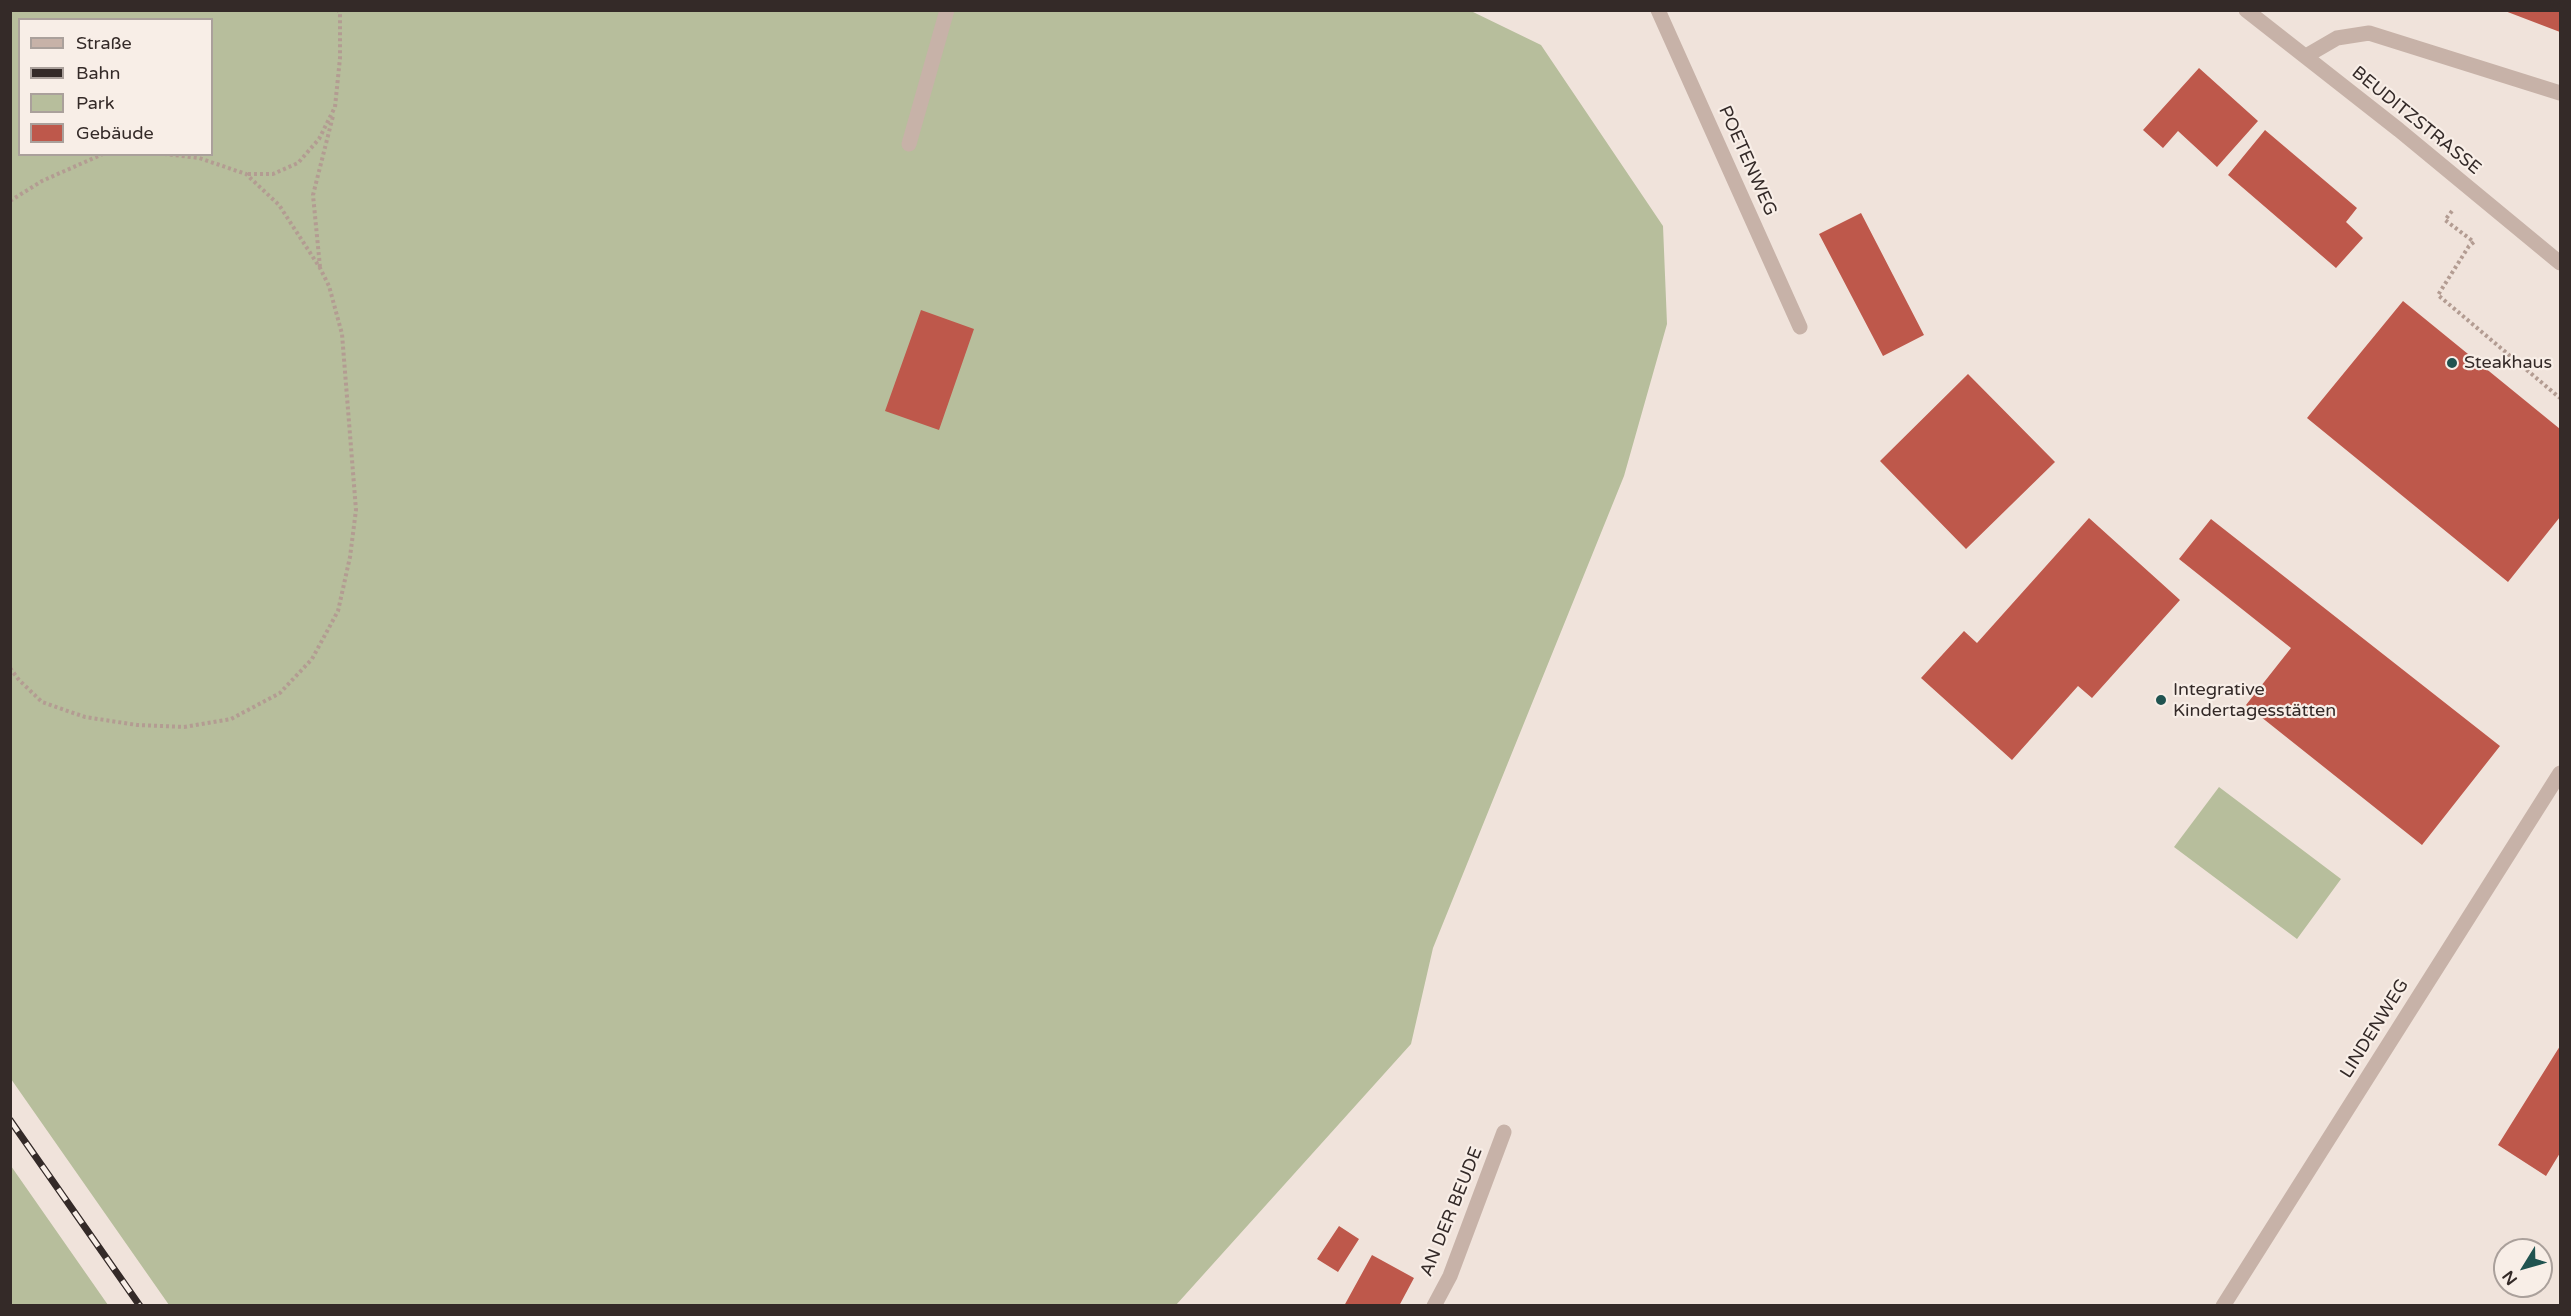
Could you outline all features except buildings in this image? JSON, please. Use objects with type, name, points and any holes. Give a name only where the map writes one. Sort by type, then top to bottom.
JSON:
[{"type":"street","points":[[909,144],[947,10]]},
{"type":"street","name":"POETENWEG","points":[[1658,10],[1800,327]]},
{"type":"street","name":"BEUDITZSTRASSE","points":[[2246,10],[2306,56],[2560,263]]},
{"type":"street","points":[[2306,56],[2323,44],[2337,38],[2369,33],[2560,93]]},
{"type":"street","name":"LINDENWEG","points":[[2223,1305],[2560,773]]},
{"type":"street","name":"AN DER BEUDE","points":[[1434,1305],[1450,1276],[1504,1132]]},
{"type":"path","points":[[320,268],[313,195],[335,107],[339,58],[340,13],[338,10]]},
{"type":"path","points":[[182,156],[199,158],[246,174],[273,174],[298,164],[319,139],[335,107]]},
{"type":"path","points":[[10,201],[42,181],[98,156]]},
{"type":"path","points":[[10,668],[42,702],[85,717],[137,725],[184,727],[231,719],[280,693],[312,659],[338,611],[350,557],[356,510],[342,334],[329,286],[320,268],[279,205],[246,174]]},
{"type":"path","points":[[2469,246],[2438,295],[2560,398]]},
{"type":"green space","points":[[11,11],[1471,11],[1541,45],[1663,226],[1667,324],[1624,476],[1433,948],[1411,1044],[1176,1305],[169,1305],[11,1079]]},
{"type":"green space","points":[[2219,787],[2341,879],[2297,939],[2174,847]]},
{"type":"green space","points":[[11,1166],[108,1305],[11,1305]]},
{"type":"railway","points":[[10,1120],[140,1306]]},
{"type":"place","name":"Steakhaus","points":[[2452,363]]},
{"type":"place","name":"Integrative Kindertagesstätten","points":[[2161,700]]}]
